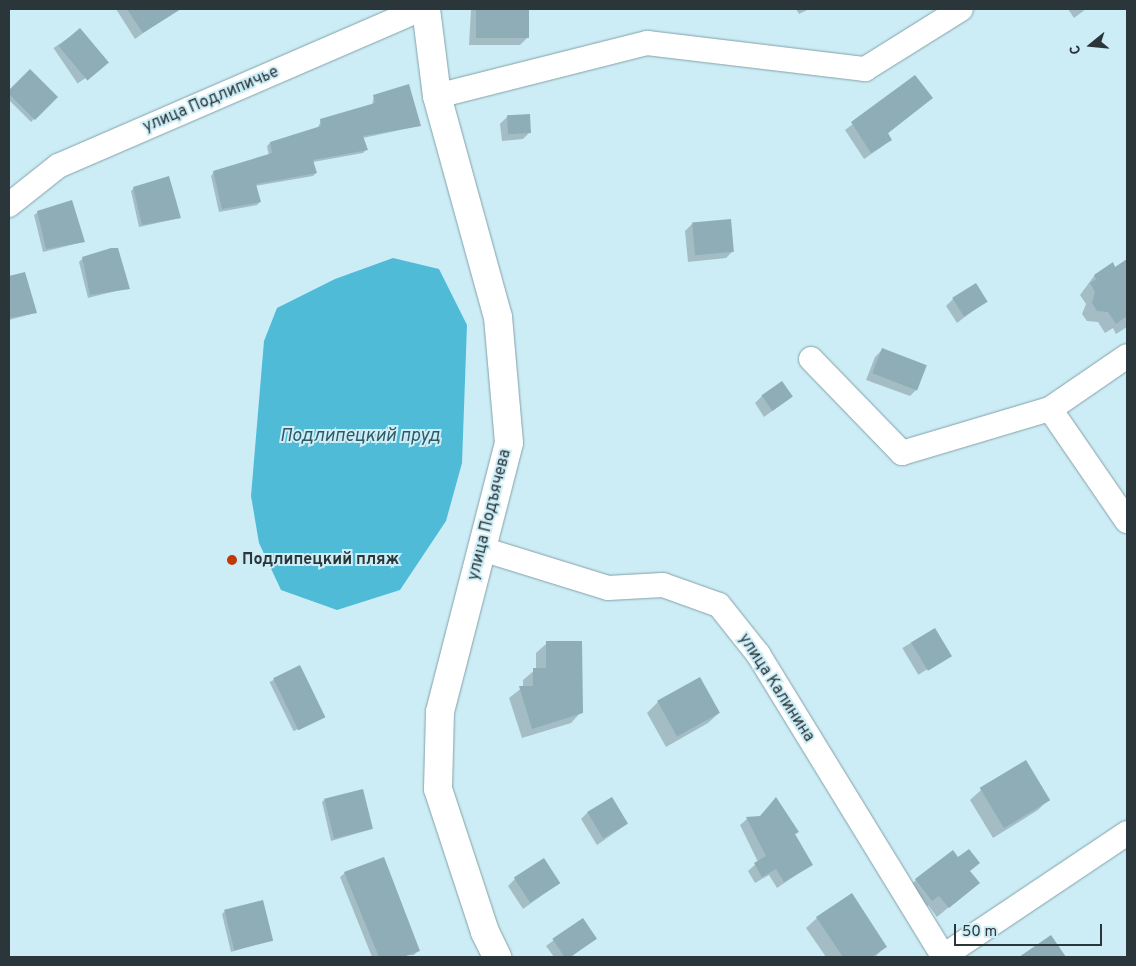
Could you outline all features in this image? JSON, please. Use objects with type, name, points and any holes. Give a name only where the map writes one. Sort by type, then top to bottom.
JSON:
[{"type":"main road","name":"улица Подъячева","points":[[426,9],[437,96],[498,317],[509,443],[440,712],[438,789],[485,932],[497,957]]},
{"type":"street","name":"улица Подлипичье","points":[[9,205],[58,166],[421,9]]},
{"type":"street","points":[[437,96],[648,43],[864,69],[961,9]]},
{"type":"street","points":[[811,359],[902,453],[1050,409],[1127,356]]},
{"type":"street","points":[[1050,409],[1127,521]]},
{"type":"street","name":"улица Калинина","points":[[482,548],[608,588],[663,585],[719,606],[758,654],[943,957]]},
{"type":"street","points":[[943,957],[1127,833]]},
{"type":"water","name":"Подлипецкий пруд","points":[[393,258],[439,269],[467,325],[462,463],[446,521],[400,590],[337,610],[281,590],[259,543],[251,496],[264,341],[277,308],[335,279]]},
{"type":"building","points":[[127,9],[181,9],[143,33]]},
{"type":"building","points":[[476,9],[529,9],[529,38],[476,38]]},
{"type":"building","points":[[80,28],[109,62],[87,80],[59,46]]},
{"type":"building","points":[[30,69],[58,97],[35,120],[9,94],[9,90]]},
{"type":"building","points":[[915,75],[933,98],[888,133],[892,140],[871,153],[851,122]]},
{"type":"building","points":[[409,84],[421,126],[363,136],[368,150],[313,160],[317,173],[256,184],[261,202],[222,209],[213,171],[272,153],[270,142],[321,126],[320,119],[375,103],[373,95]]},
{"type":"building","points":[[530,114],[531,133],[508,134],[507,115]]},
{"type":"building","points":[[169,176],[181,218],[142,225],[133,187]]},
{"type":"building","points":[[72,200],[85,242],[46,249],[37,211]]},
{"type":"building","points":[[731,219],[734,252],[695,255],[692,222]]},
{"type":"building","points":[[111,248],[118,248],[130,289],[90,295],[82,257]]},
{"type":"building","points":[[1127,259],[1127,316],[1116,324],[1108,312],[1097,311],[1092,303],[1095,292],[1090,283],[1096,279],[1094,275],[1113,262],[1115,267]]},
{"type":"building","points":[[25,272],[37,313],[9,318],[9,276]]},
{"type":"building","points":[[976,283],[988,302],[964,316],[952,298]]},
{"type":"building","points":[[882,348],[927,365],[917,390],[872,373]]},
{"type":"building","points":[[782,381],[793,397],[772,411],[762,395]]},
{"type":"building","points":[[935,628],[952,656],[928,671],[911,642]]},
{"type":"building","points":[[546,641],[582,641],[583,713],[532,729],[519,686],[533,686],[533,668],[546,668]]},
{"type":"building","points":[[300,665],[325,717],[298,730],[273,678]]},
{"type":"building","points":[[700,677],[720,713],[677,737],[657,701]]},
{"type":"building","points":[[1026,760],[1050,800],[1004,828],[980,788]]},
{"type":"building","points":[[363,789],[373,829],[334,838],[324,799]]},
{"type":"building","points":[[612,797],[628,824],[603,839],[587,812]]},
{"type":"building","points":[[776,797],[799,832],[795,834],[813,865],[784,882],[776,869],[762,877],[754,863],[766,856],[746,817],[760,816]]},
{"type":"building","points":[[969,849],[980,863],[970,871],[980,883],[949,908],[939,896],[932,901],[915,879],[953,850],[958,857]]},
{"type":"building","points":[[384,857],[420,951],[403,957],[379,957],[344,872]]},
{"type":"building","points":[[544,858],[560,883],[530,903],[514,878]]},
{"type":"building","points":[[852,893],[887,947],[871,957],[843,957],[816,917]]},
{"type":"building","points":[[263,900],[273,941],[234,950],[224,910]]},
{"type":"building","points":[[583,918],[597,939],[570,957],[565,957],[552,939]]},
{"type":"building","points":[[1051,935],[1066,957],[1019,957]]},
{"type":"place","name":"Подлипецкий пляж","points":[[232,560]]}]
